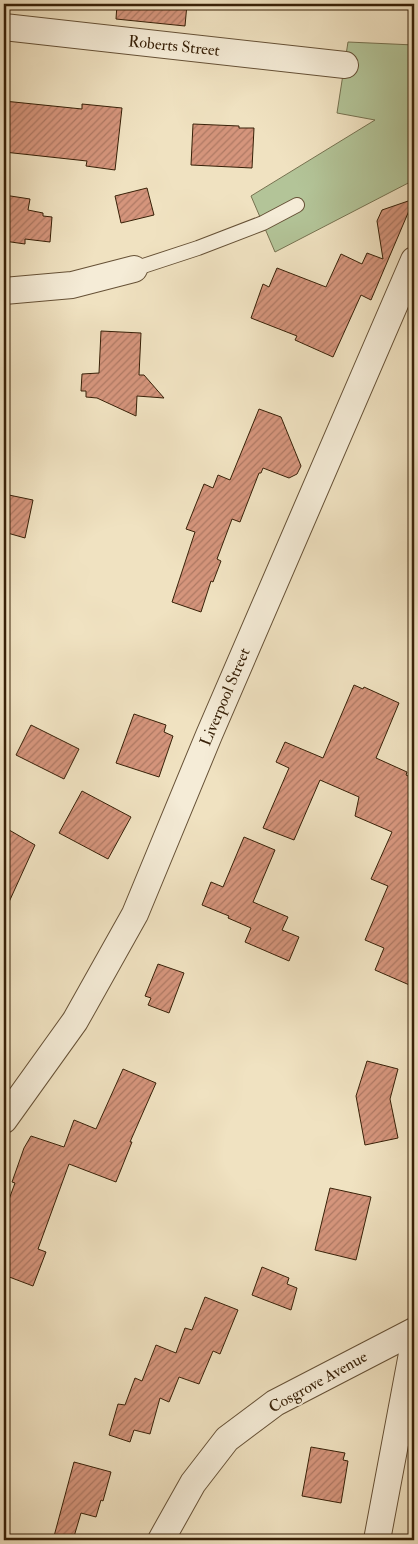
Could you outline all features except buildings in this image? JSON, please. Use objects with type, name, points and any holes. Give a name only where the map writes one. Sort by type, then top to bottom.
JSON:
[{"type":"street","name":"Roberts Street","points":[[4,27],[345,65]]},
{"type":"street","name":"Liverpool Street","points":[[5,1123],[75,1021],[135,914],[208,735],[414,260]]},
{"type":"street","points":[[4,291],[72,285],[134,269]]},
{"type":"street","name":"Cosgrove Avenue","points":[[161,1540],[193,1483],[227,1439],[275,1403],[414,1331]]},
{"type":"street","points":[[377,1540],[414,1343]]},
{"type":"lane","points":[[134,269],[198,248],[263,223],[297,205]]},
{"type":"green space","points":[[348,42],[414,45],[414,180],[275,252],[251,196],[375,120],[337,113]]}]
